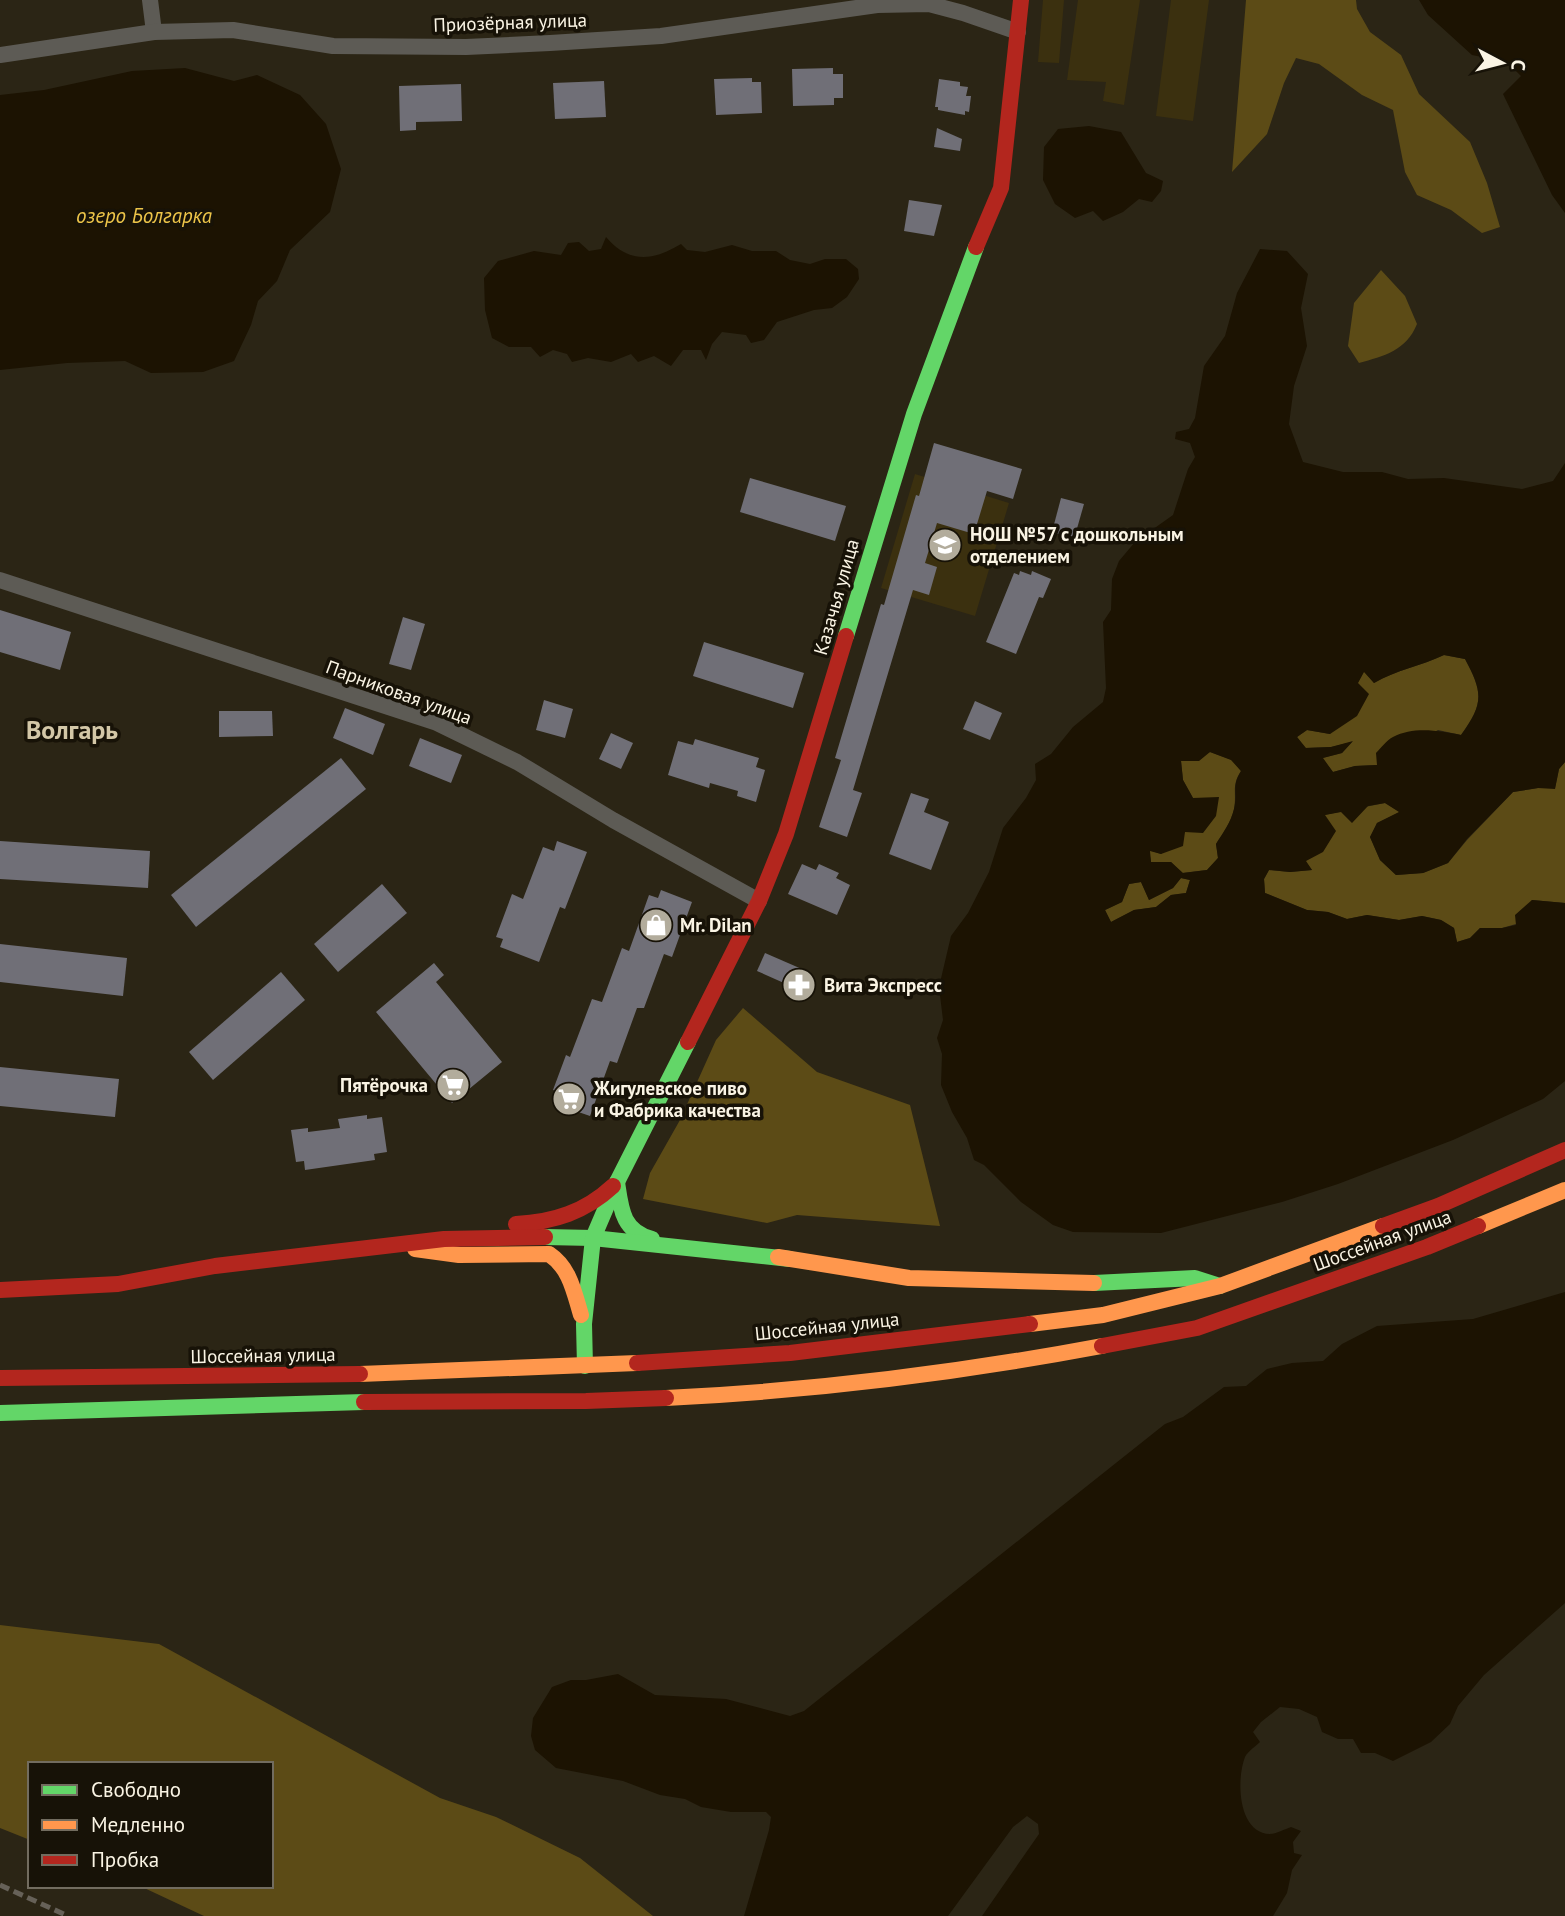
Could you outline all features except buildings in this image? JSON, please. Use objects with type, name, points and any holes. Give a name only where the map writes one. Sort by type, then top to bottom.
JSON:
[{"type":"main road","name":"Казачья улица","points":[[585,1383],[584,1324],[593,1238],[617,1182],[759,901],[780,854],[914,414],[1000,188],[1008,136],[1021,0]]},
{"type":"main road","name":"Шоссейная улица","points":[[0,1413],[385,1401],[585,1383],[790,1353],[1103,1315],[1220,1286],[1438,1206],[1565,1150]]},
{"type":"main road","name":"Казачья улица","points":[[460,1238],[502,1225],[560,1219],[595,1201],[617,1182]]},
{"type":"main road","points":[[617,1182],[626,1225],[644,1238],[909,1278],[1085,1283],[1195,1278],[1220,1286]]},
{"type":"main road","name":"Шоссейная улица","points":[[0,1378],[377,1374],[585,1383],[728,1395],[882,1380],[1021,1362],[1197,1328],[1427,1247],[1565,1190]]},
{"type":"main road","points":[[0,1290],[118,1284],[215,1266],[460,1238],[593,1238],[790,1259]]},
{"type":"main road","points":[[388,1246],[458,1255],[549,1254],[558,1259],[566,1270],[584,1324]]},
{"type":"street","points":[[150,0],[154,32]]},
{"type":"street","name":"Приозёрная улица","points":[[0,55],[154,32],[233,30],[333,46],[467,47],[661,36],[877,5],[929,4],[1018,32]]},
{"type":"street","name":"Парниковая улица","points":[[0,580],[437,723],[517,762],[613,820],[759,901]]},
{"type":"shaded area","points":[[1043,0],[1064,0],[1059,63],[1038,62]]},
{"type":"shaded area","points":[[1078,0],[1140,0],[1124,105],[1103,101],[1106,82],[1067,80]]},
{"type":"shaded area","points":[[1171,0],[1209,0],[1193,121],[1156,116]]},
{"type":"shaded area","points":[[1246,0],[1356,0],[1357,9],[1370,32],[1401,55],[1419,94],[1470,142],[1487,183],[1500,227],[1482,233],[1451,210],[1417,195],[1405,172],[1393,110],[1362,95],[1319,64],[1296,58],[1284,83],[1267,134],[1232,172]]},
{"type":"shaded area","points":[[1381,270],[1405,296],[1417,324],[1407,340],[1393,351],[1359,363],[1348,346],[1354,303]]},
{"type":"shaded area","name":"НОШ №57 с дошкольным отделением","points":[[915,474],[1009,503],[975,616],[881,588]]},
{"type":"shaded area","points":[[1444,655],[1465,659],[1478,690],[1474,714],[1461,735],[1438,730],[1377,765],[1355,766],[1333,772],[1322,758],[1342,753],[1352,742],[1331,747],[1305,748],[1297,737],[1307,730],[1330,734],[1364,671],[1374,683]]},
{"type":"shaded area","points":[[1210,752],[1232,760],[1241,771],[1235,785],[1233,814],[1216,844],[1218,858],[1207,870],[1182,873],[1171,862],[1151,862],[1149,850],[1161,854],[1185,832],[1193,798],[1183,780],[1181,761]]},
{"type":"shaded area","points":[[1565,762],[1565,903],[1532,900],[1516,924],[1502,928],[1480,928],[1470,938],[1457,942],[1454,928],[1441,920],[1422,916],[1399,920],[1367,915],[1347,919],[1328,912],[1307,910],[1265,893],[1264,879],[1269,870],[1312,870],[1305,861],[1324,815],[1385,803],[1400,812],[1377,823],[1370,837],[1380,860],[1396,875],[1423,873],[1448,863],[1513,792],[1555,788],[1559,769]]},
{"type":"shaded area","points":[[1181,878],[1190,880],[1186,893],[1171,895],[1156,907],[1134,910],[1111,922],[1105,910],[1122,902],[1129,884],[1141,882],[1149,900],[1173,888]]},
{"type":"shaded area","points":[[743,1008],[817,1072],[910,1105],[940,1226],[797,1215],[767,1223],[643,1199],[650,1173],[680,1120],[716,1040]]},
{"type":"shaded area","points":[[0,1625],[159,1644],[440,1798],[496,1817],[580,1858],[653,1916],[204,1916],[144,1888],[273,1888],[273,1762],[28,1762],[28,1839],[0,1828]]},
{"type":"water","points":[[1419,0],[1565,0],[1565,213],[1552,195],[1503,94],[1521,76],[1507,62],[1472,55],[1428,15]]},
{"type":"water","name":"озеро Болгарка","points":[[185,68],[234,81],[257,75],[300,95],[326,124],[341,169],[330,212],[290,250],[277,281],[258,301],[251,325],[234,361],[203,372],[151,373],[125,361],[67,363],[0,370],[0,95],[44,90],[132,71]]},
{"type":"water","points":[[1089,126],[1121,132],[1146,173],[1163,181],[1161,191],[1152,202],[1139,199],[1123,212],[1103,221],[1093,211],[1075,218],[1055,204],[1043,180],[1044,147],[1058,129]]},
{"type":"water","points":[[606,237],[623,252],[642,257],[661,254],[681,244],[687,250],[705,252],[732,245],[752,251],[776,251],[790,260],[810,264],[825,259],[846,259],[858,269],[859,279],[847,297],[832,308],[814,310],[777,322],[764,340],[751,343],[746,335],[722,332],[712,344],[706,360],[701,350],[683,350],[671,366],[654,356],[638,362],[631,354],[611,362],[588,358],[572,362],[567,354],[553,350],[540,357],[531,347],[509,347],[492,338],[485,310],[484,278],[498,261],[534,251],[561,255],[568,243],[579,242],[589,251],[601,249]]},
{"type":"water","points":[[1260,249],[1287,251],[1308,274],[1301,308],[1307,346],[1294,386],[1289,424],[1303,462],[1343,472],[1382,472],[1408,479],[1444,478],[1522,489],[1553,481],[1565,463],[1565,762],[1559,769],[1555,789],[1538,788],[1513,792],[1467,839],[1448,863],[1423,873],[1396,875],[1380,860],[1370,837],[1377,823],[1399,812],[1385,803],[1368,806],[1352,823],[1341,812],[1325,815],[1336,831],[1323,852],[1306,861],[1312,870],[1269,870],[1264,879],[1265,893],[1307,910],[1328,912],[1347,919],[1367,915],[1399,920],[1422,916],[1441,920],[1454,928],[1457,942],[1470,938],[1480,928],[1516,925],[1515,915],[1532,900],[1565,903],[1565,1081],[1543,1099],[1453,1140],[1338,1184],[1282,1202],[1161,1233],[1073,1232],[1053,1225],[1021,1202],[984,1165],[974,1160],[967,1138],[941,1085],[942,1054],[937,1038],[943,1020],[939,987],[951,936],[968,913],[989,872],[1003,828],[1036,780],[1035,764],[1051,754],[1073,727],[1103,702],[1106,688],[1103,622],[1111,610],[1112,579],[1119,561],[1135,542],[1173,515],[1188,469],[1195,457],[1190,443],[1175,439],[1176,432],[1189,429],[1195,418],[1204,366],[1225,336],[1237,293]],"holes":[[[1444,655],[1465,659],[1478,689],[1474,715],[1461,735],[1427,730],[1410,731],[1393,737],[1376,753],[1377,765],[1355,766],[1333,772],[1323,758],[1342,753],[1353,741],[1331,747],[1306,748],[1297,737],[1307,730],[1330,734],[1357,716],[1369,694],[1358,683],[1364,672],[1374,683]],[[1210,752],[1231,760],[1241,771],[1235,786],[1233,814],[1216,844],[1218,858],[1207,870],[1183,873],[1171,862],[1151,862],[1150,851],[1161,854],[1183,846],[1185,832],[1203,833],[1216,816],[1219,797],[1193,798],[1183,780],[1181,761],[1199,761]],[[1181,878],[1190,880],[1186,893],[1171,895],[1156,907],[1134,910],[1111,922],[1105,910],[1122,902],[1129,884],[1141,882],[1149,900],[1173,888]]]},
{"type":"water","points":[[1565,1292],[1565,1603],[1484,1675],[1458,1706],[1450,1724],[1431,1742],[1393,1761],[1375,1753],[1361,1753],[1353,1739],[1338,1739],[1322,1732],[1317,1717],[1299,1709],[1280,1707],[1261,1722],[1253,1732],[1260,1742],[1246,1755],[1242,1767],[1242,1804],[1246,1815],[1251,1825],[1259,1831],[1272,1834],[1291,1827],[1301,1831],[1293,1842],[1294,1853],[1302,1855],[1292,1870],[1287,1893],[1273,1916],[982,1916],[1039,1834],[1038,1824],[1027,1816],[1013,1827],[948,1916],[744,1916],[769,1830],[771,1817],[766,1812],[731,1812],[701,1807],[685,1799],[660,1795],[623,1781],[556,1768],[535,1750],[531,1736],[533,1718],[552,1687],[571,1680],[618,1674],[655,1695],[726,1699],[790,1716],[804,1711],[1165,1424],[1183,1417],[1224,1387],[1246,1386],[1267,1369],[1292,1363],[1323,1361],[1342,1344],[1377,1326],[1473,1319]]},
{"type":"railway","points":[[0,1885],[68,1916]]},
{"type":"traffic: fast","points":[[846,636],[914,414],[976,247]]},
{"type":"traffic: fast","points":[[585,1366],[584,1324],[593,1238],[617,1182],[688,1042]]},
{"type":"traffic: fast","points":[[617,1182],[622,1210],[629,1225],[634,1231],[652,1239]]},
{"type":"traffic: fast","points":[[545,1237],[593,1238],[790,1259]]},
{"type":"traffic: fast","points":[[1094,1283],[1195,1278],[1220,1286]]},
{"type":"traffic: fast","points":[[0,1413],[364,1402]]},
{"type":"traffic: slow","points":[[1478,1226],[1565,1190]]},
{"type":"traffic: slow","points":[[1030,1324],[1103,1315],[1220,1286],[1383,1226]]},
{"type":"traffic: slow","points":[[415,1249],[459,1255],[549,1254],[567,1273],[581,1315]]},
{"type":"traffic: slow","points":[[778,1257],[909,1278],[1094,1283]]},
{"type":"traffic: slow","points":[[666,1398],[885,1380],[1102,1346]]},
{"type":"traffic: slow","points":[[360,1374],[637,1363]]},
{"type":"traffic: jam","points":[[976,247],[1001,188],[1021,0]]},
{"type":"traffic: jam","points":[[688,1042],[759,901],[786,834],[846,636]]},
{"type":"traffic: jam","points":[[1383,1226],[1438,1206],[1565,1150]]},
{"type":"traffic: jam","points":[[516,1224],[543,1221],[568,1214],[591,1203],[613,1186]]},
{"type":"traffic: jam","points":[[1102,1346],[1197,1328],[1427,1247],[1478,1226]]},
{"type":"traffic: jam","points":[[0,1290],[118,1284],[215,1266],[444,1239],[545,1237]]},
{"type":"traffic: jam","points":[[637,1363],[790,1353],[1030,1324]]},
{"type":"traffic: jam","points":[[0,1378],[360,1374]]},
{"type":"traffic: jam","points":[[364,1402],[666,1398]]},
{"type":"place","name":"НОШ №57 с дошкольным отделением","points":[[945,545]]},
{"type":"place","name":"Mr. Dilan","points":[[656,925]]},
{"type":"place","name":"Вита Экспресс","points":[[799,985]]},
{"type":"place","name":"Пятёрочка","points":[[453,1085]]},
{"type":"place","name":"Жигулевское пиво и Фабрика качества","points":[[569,1099]]},
{"type":"district","name":"Волгарь","points":[[72,729]]}]
